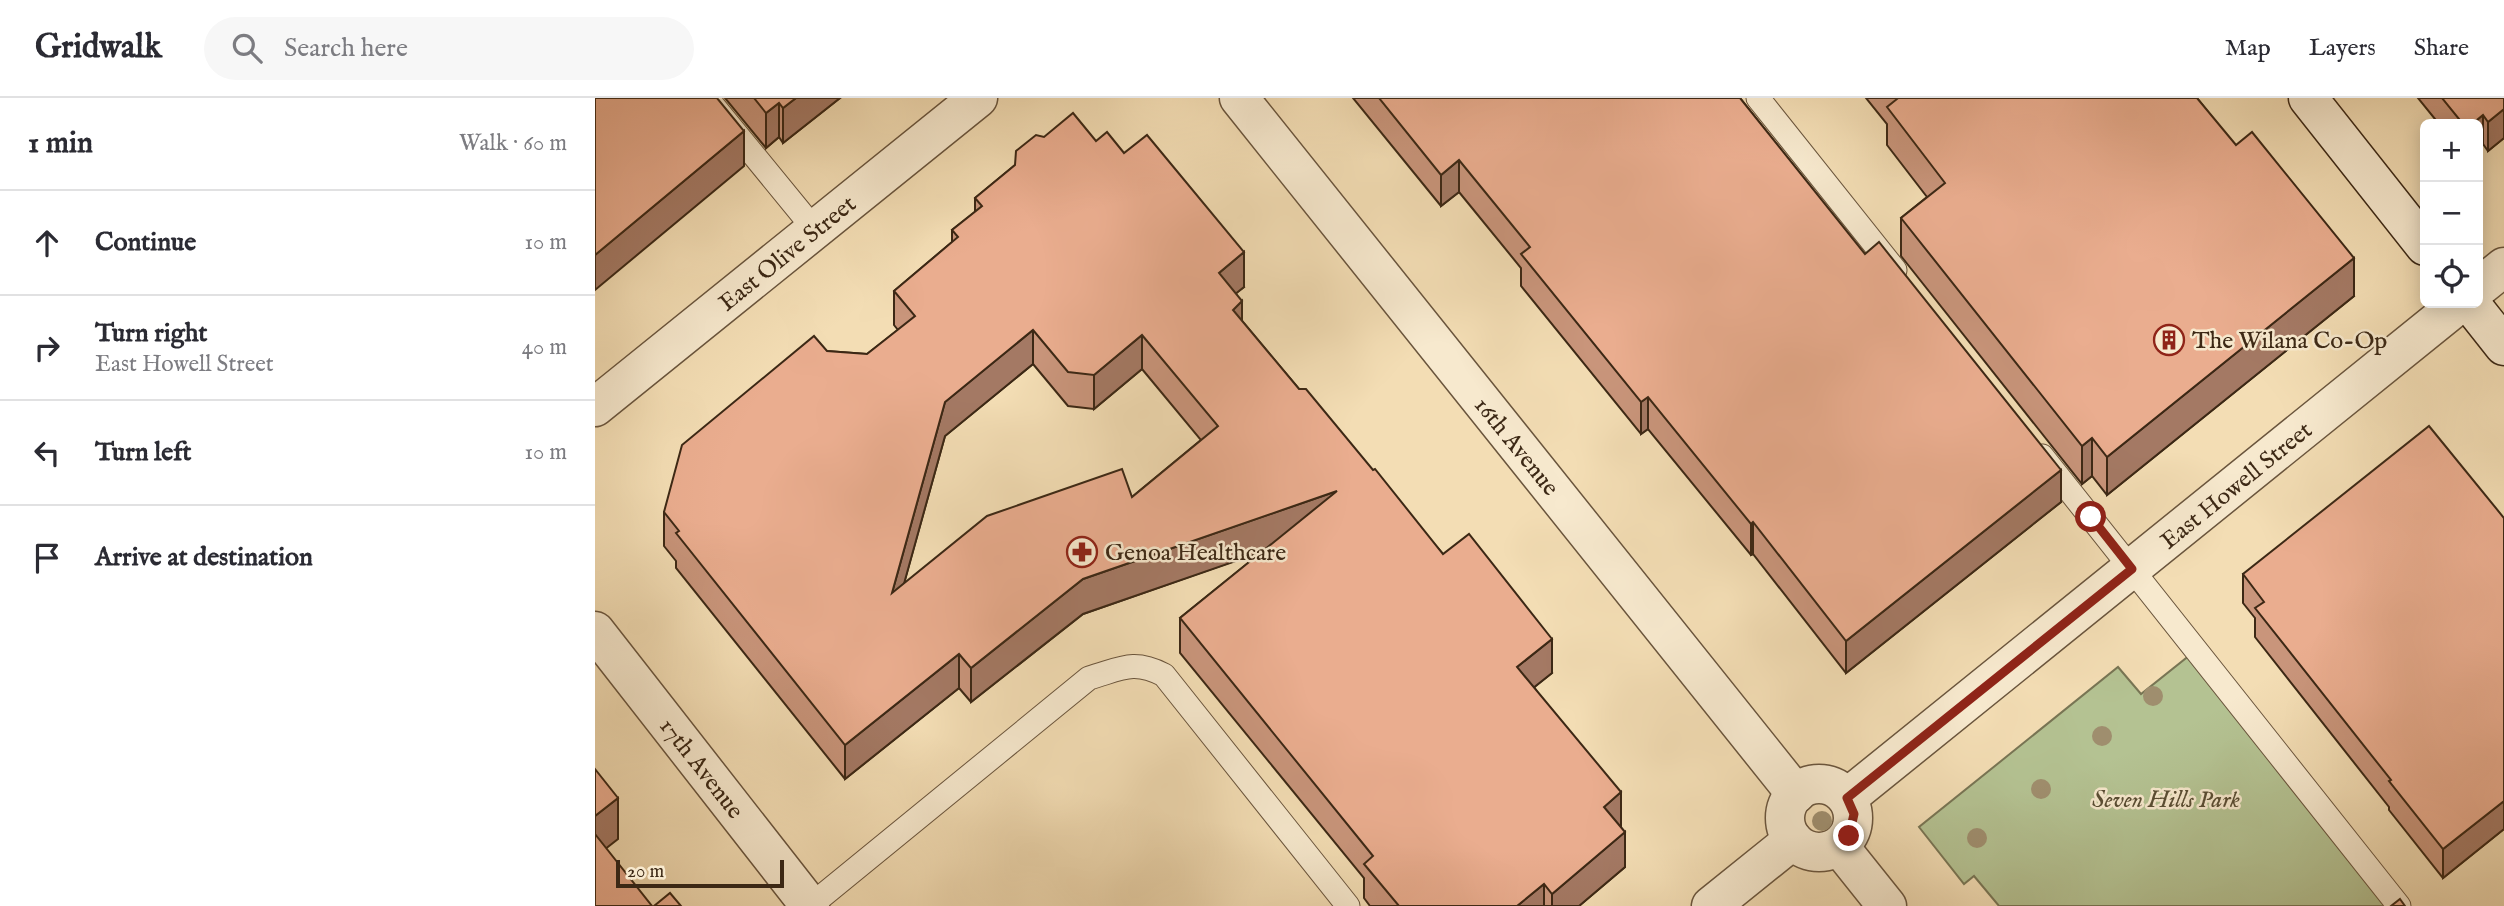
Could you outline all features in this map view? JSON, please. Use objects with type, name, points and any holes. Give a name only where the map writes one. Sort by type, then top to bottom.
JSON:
[{"type":"street","name":"East Olive Street","points":[[595,407],[978,98]]},
{"type":"street","name":"16th Avenue","points":[[1239,98],[1795,794]]},
{"type":"street","points":[[2308,98],[2424,245]]},
{"type":"street","points":[[2483,284],[2504,267]]},
{"type":"street","name":"East Howell Street","points":[[1847,798],[2454,308]]},
{"type":"street","points":[[2474,308],[2504,346]]},
{"type":"street","name":"17th Avenue","points":[[595,631],[810,906]]},
{"type":"street","points":[[1815,784],[1825,784],[1836,788],[1847,798],[1854,814],[1853,824],[1849,836],[1839,846],[1819,852],[1807,850],[1793,840],[1786,825],[1786,813],[1795,794],[1815,784]]},
{"type":"street","points":[[1711,906],[1793,840]]},
{"type":"street","points":[[1839,846],[1887,906]]},
{"type":"lane","points":[[707,98],[815,230]]},
{"type":"lane","points":[[1758,98],[1909,288]]},
{"type":"lane","points":[[2031,441],[2399,906]]},
{"type":"lane","points":[[810,906],[1089,678],[1127,667],[1146,665],[1164,675],[1348,906]]},
{"type":"green space","name":"Seven Hills Park","points":[[2190,655],[2391,906],[1999,906],[1974,876],[1964,884],[1919,827],[2118,667],[2141,694]]},
{"type":"building","points":[[595,98],[717,98],[744,131],[595,255]]},
{"type":"building","points":[[754,98],[796,98],[783,108],[779,103],[766,113]]},
{"type":"building","points":[[1379,98],[1740,98],[1865,254],[1879,242],[2061,470],[1846,641],[1753,522],[1751,524],[1648,397],[1641,402],[1521,254],[1530,247],[1459,160],[1441,175]]},
{"type":"building","points":[[1896,98],[2197,98],[2236,145],[2252,132],[2354,258],[2107,457],[2092,438],[2082,446],[1901,218],[1945,183],[1887,107]]},
{"type":"building","points":[[2442,98],[2504,98],[2504,109],[2488,122],[2483,115],[2478,119],[2459,119]]},
{"type":"building","points":[[1073,113],[1096,141],[1107,132],[1124,153],[1147,135],[1244,252],[1219,273],[1242,301],[1233,310],[1299,389],[1306,389],[1373,470],[1375,469],[1443,554],[1469,534],[1552,639],[1517,667],[1621,792],[1604,807],[1625,832],[1552,894],[1544,884],[1517,906],[1399,906],[1364,864],[1373,856],[1180,618],[1337,491],[1083,579],[971,668],[959,654],[845,745],[676,533],[679,531],[664,512],[682,445],[814,336],[827,351],[867,354],[915,316],[894,291],[958,237],[952,230],[982,206],[975,198],[1015,165],[1016,151],[1036,135],[1044,137]],"holes":[[[1033,330],[1068,372],[1094,375],[1142,335],[1218,426],[1132,497],[1122,469],[987,516],[892,593],[945,402]]]},
{"type":"building","points":[[2429,426],[2504,518],[2504,801],[2443,849],[2255,608],[2264,602],[2243,574]]},
{"type":"building","points":[[595,769],[618,798],[595,816]]},
{"type":"building","points":[[595,834],[652,906],[595,906]]},
{"type":"building","points":[[670,893],[681,906],[654,906]]},
{"type":"building","points":[[2400,899],[2405,906],[2391,906]]},
{"type":"place","name":"The Wilana Co-Op","points":[[2169,340]]},
{"type":"place","name":"Genoa Healthcare","points":[[1082,552]]},
{"type":"route","points":[[1849,836],[1854,814],[1847,798],[2132,569],[2091,517]]}]
